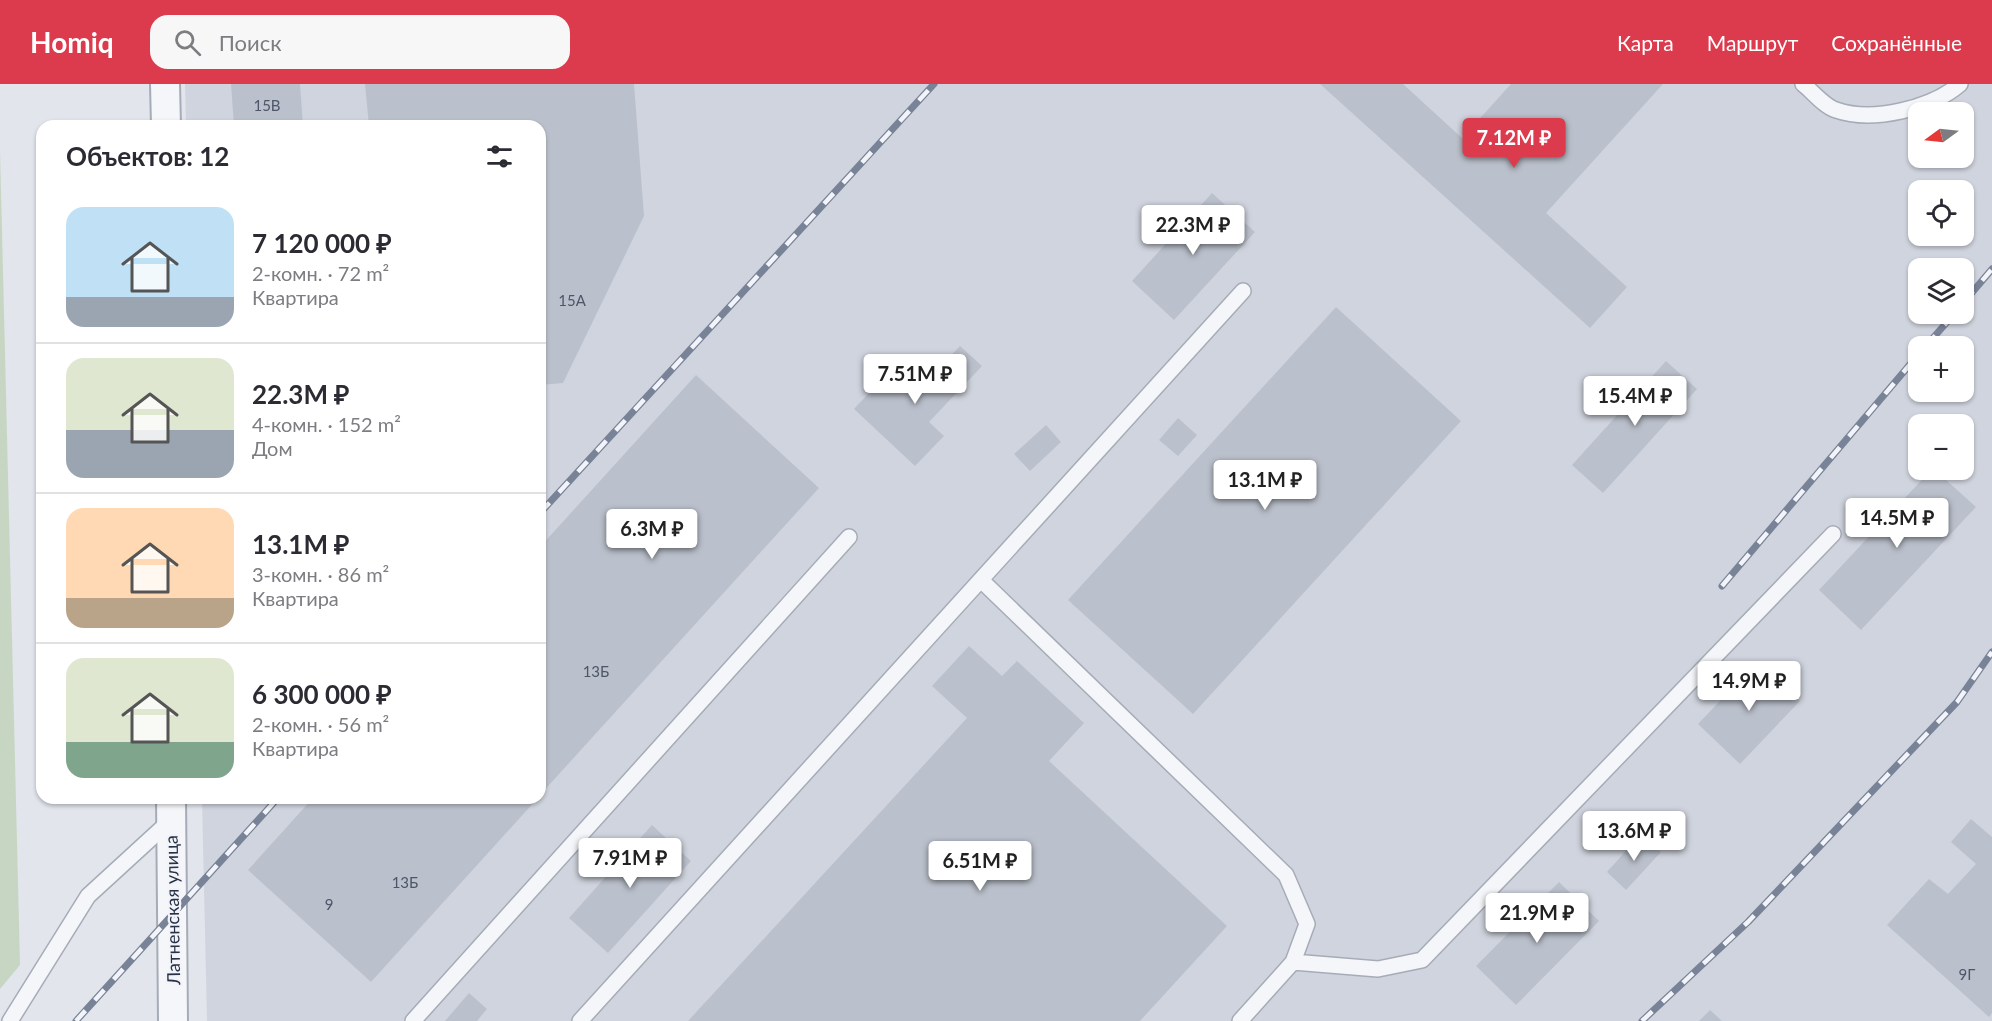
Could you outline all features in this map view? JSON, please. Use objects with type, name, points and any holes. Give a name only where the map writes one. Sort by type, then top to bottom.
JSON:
[{"type":"street","points":[[165,84],[166,120]]},
{"type":"street","name":"Латненская улица","points":[[171,809],[173,1021]]},
{"type":"lane","points":[[1803,84],[1834,110],[1876,117],[1946,97],[1960,84]]},
{"type":"lane","points":[[580,1021],[1243,291]]},
{"type":"lane","points":[[1293,962],[1378,969],[1422,960],[1833,534]]},
{"type":"lane","points":[[414,1021],[849,537]]},
{"type":"lane","points":[[981,580],[1286,875],[1307,924],[1293,962],[1240,1021]]},
{"type":"lane","points":[[10,1021],[88,896],[171,809]]},
{"type":"shaded area","points":[[185,84],[1992,84],[1992,1021],[207,1021],[202,804],[546,804],[546,120],[186,120]]},
{"type":"green space","points":[[0,150],[20,965],[0,989]]},
{"type":"building","points":[[231,84],[300,84],[303,120],[234,120]]},
{"type":"building","points":[[365,84],[634,84],[644,216],[563,383],[546,384],[546,120],[368,120]]},
{"type":"building","points":[[1320,84],[1403,84],[1462,138],[1511,84],[1663,84],[1546,213],[1627,287],[1590,328]]},
{"type":"building","points":[[1212,193],[1255,232],[1174,320],[1132,281]]},
{"type":"building","points":[[1336,307],[1461,421],[1193,714],[1068,600]]},
{"type":"building","points":[[960,346],[982,366],[929,422],[944,436],[915,466],[854,409],[895,365],[920,388]]},
{"type":"building","points":[[1666,361],[1697,389],[1603,493],[1572,465]]},
{"type":"building","points":[[696,375],[819,488],[546,788],[546,540]]},
{"type":"building","points":[[1178,418],[1197,435],[1178,456],[1159,440]]},
{"type":"building","points":[[1046,425],[1061,442],[1030,471],[1014,454]]},
{"type":"building","points":[[1922,480],[1946,480],[1976,507],[1861,630],[1819,590]]},
{"type":"building","points":[[969,646],[1002,676],[1017,661],[1084,723],[1049,761],[1227,926],[1140,1021],[688,1021],[967,718],[932,686]]},
{"type":"building","points":[[1758,661],[1800,701],[1740,764],[1698,724]]},
{"type":"building","points":[[308,804],[533,804],[371,982],[248,870]]},
{"type":"building","points":[[1971,819],[1992,837],[1992,1013],[1989,1017],[1887,925],[1929,879],[1948,894],[1976,864],[1951,842]]},
{"type":"building","points":[[652,825],[691,861],[608,953],[569,918]]},
{"type":"building","points":[[1641,834],[1661,852],[1626,890],[1607,872]]},
{"type":"building","points":[[1559,882],[1599,921],[1516,1005],[1476,966]]},
{"type":"building","points":[[469,993],[487,1009],[477,1021],[445,1021]]},
{"type":"building","points":[[1710,1010],[1722,1021],[1699,1021]]},
{"type":"railway","points":[[546,506],[934,84]]},
{"type":"railway","points":[[1974,290],[1992,269]]},
{"type":"railway","points":[[1935,336],[1945,324]]},
{"type":"railway","points":[[1722,586],[1908,367]]},
{"type":"railway","points":[[1642,1021],[1748,922],[1957,702],[1992,652]]},
{"type":"railway","points":[[76,1021],[273,804]]}]
